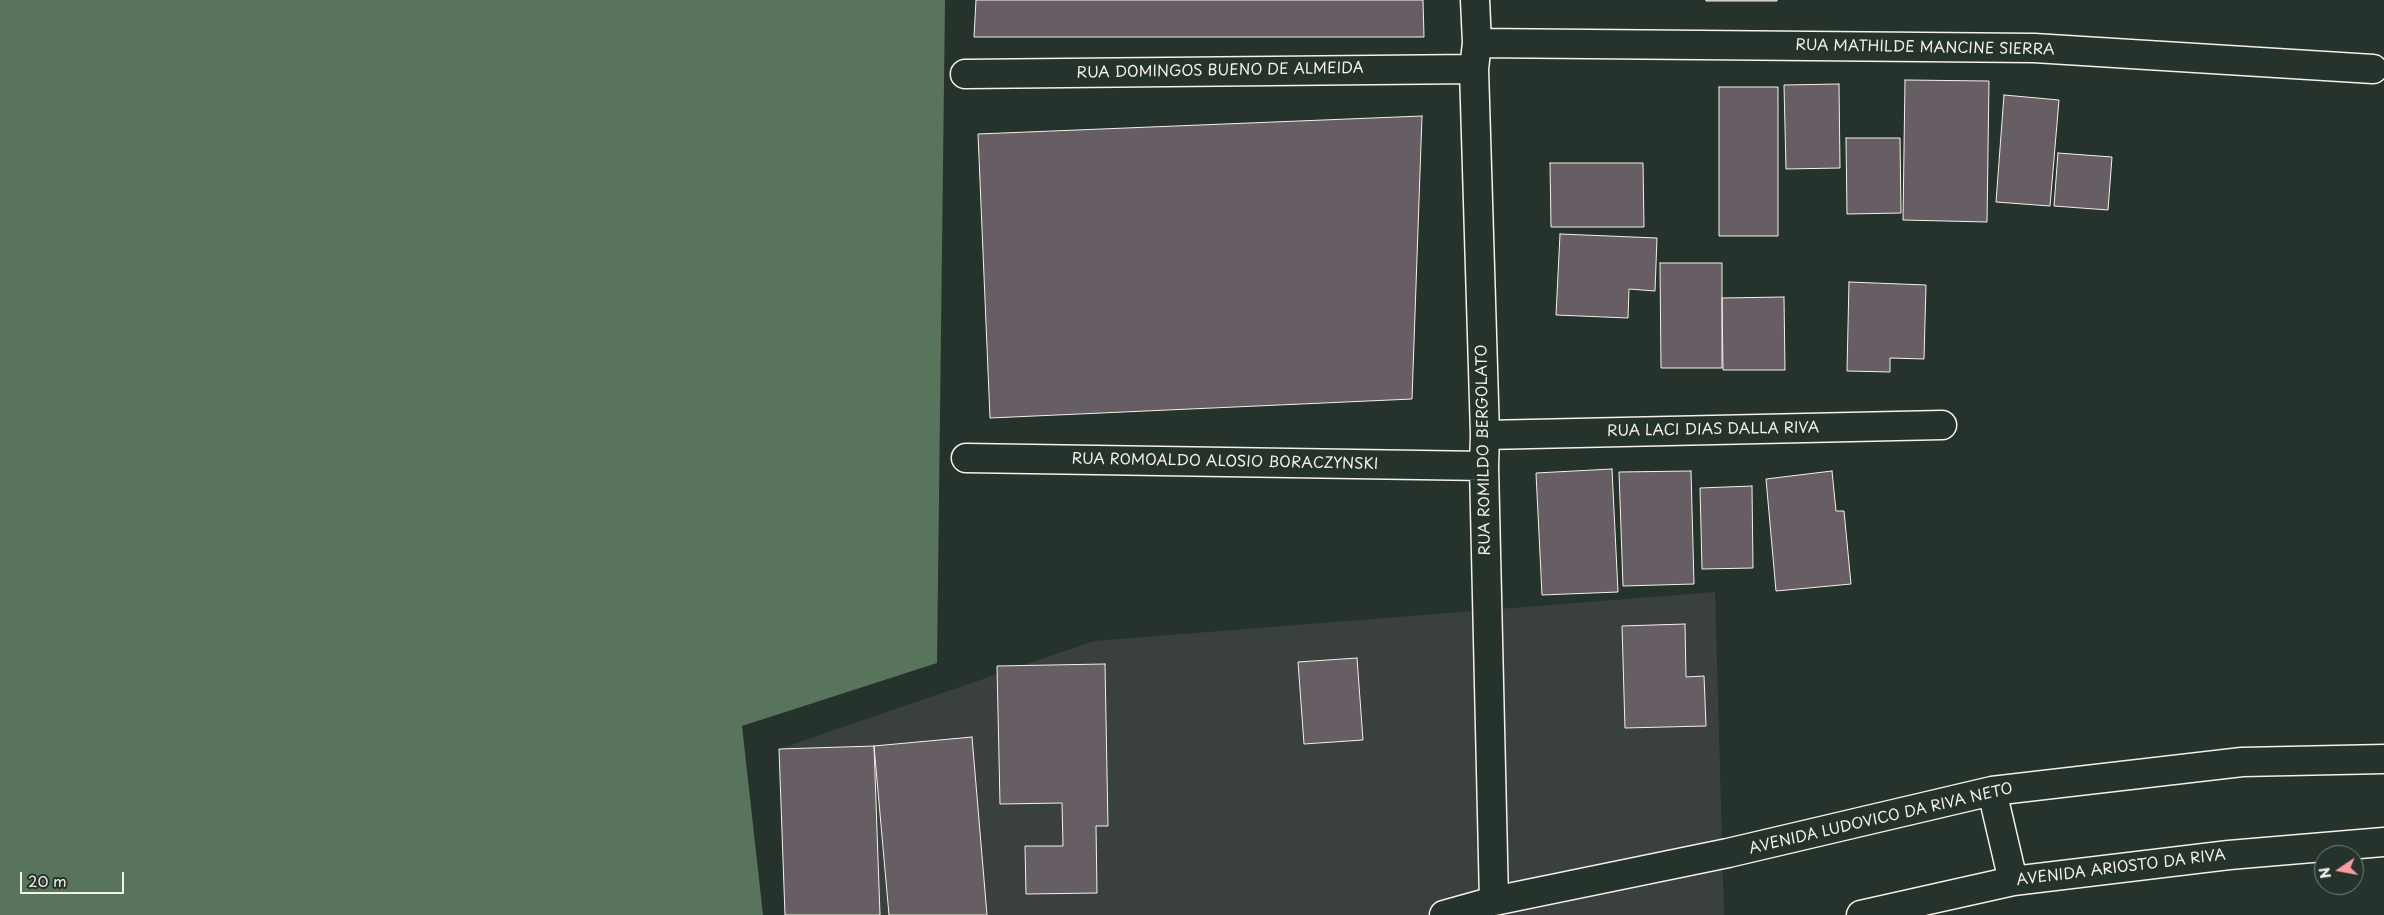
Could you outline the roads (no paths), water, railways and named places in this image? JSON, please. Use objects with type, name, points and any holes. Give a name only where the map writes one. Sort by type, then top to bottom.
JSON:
[{"type":"street","name":"RUA ROMILDO BERGOLATO","points":[[1475,0],[1494,901]]},
{"type":"street","name":"RUA MATHILDE MANCINE SIERRA","points":[[1476,56],[2034,48],[2373,69]]},
{"type":"street","name":"RUA DOMINGOS BUENO DE ALMEIDA","points":[[965,74],[1476,56]]},
{"type":"street","name":"RUA LACI DIAS DALLA RIVA","points":[[1485,435],[1942,425]]},
{"type":"street","name":"RUA ROMOALDO ALOSIO BORACZYNSKI","points":[[966,458],[1484,466]]},
{"type":"street","name":"AVENIDA LUDOVICO DA RIVA NETO","points":[[1444,915],[1494,901],[1738,851],[1992,791],[2242,762],[2384,759]]},
{"type":"street","points":[[1992,791],[2013,881]]},
{"type":"street","name":"AVENIDA ARIOSTO DA RIVA","points":[[1861,915],[2013,881],[2229,855],[2384,842]]}]
